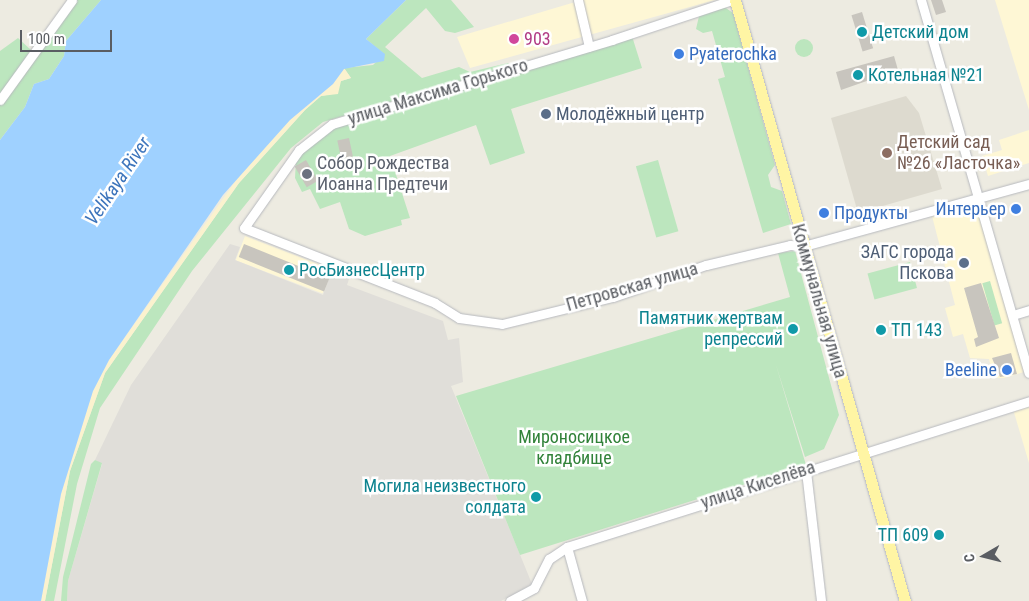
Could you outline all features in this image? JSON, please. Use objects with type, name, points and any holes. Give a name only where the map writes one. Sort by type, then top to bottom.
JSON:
[{"type":"main road","name":"Коммунальная улица","points":[[733,0],[905,601]]},
{"type":"street","points":[[0,100],[72,0]]},
{"type":"street","points":[[578,0],[589,47]]},
{"type":"street","name":"улица Максима Горького","points":[[244,228],[299,150],[324,127],[589,47],[733,0]]},
{"type":"street","points":[[920,0],[980,198],[1029,373]]},
{"type":"street","name":"Петровская улица","points":[[244,228],[435,303],[459,318],[502,324],[613,297],[706,265],[790,245],[804,246],[1029,184]]},
{"type":"street","points":[[1013,315],[1029,310]]},
{"type":"street","name":"улица Киселёва","points":[[510,601],[534,588],[549,559],[567,547],[862,452],[1029,401]]},
{"type":"street","points":[[806,471],[821,601]]},
{"type":"street","points":[[567,547],[582,601]]},
{"type":"shaded area","points":[[582,0],[715,0],[470,68],[457,37]]},
{"type":"shaded area","points":[[995,0],[1029,0],[1029,110]]},
{"type":"shaded area","name":"Детский сад №26 «Ласточка»","points":[[906,96],[919,113],[942,189],[858,213],[831,118]]},
{"type":"shaded area","points":[[1029,130],[1029,163],[988,176],[982,156],[1002,150],[999,140]]},
{"type":"shaded area","points":[[980,203],[1024,372],[1004,378],[994,378],[989,359],[970,358],[963,334],[953,337],[945,308],[955,305],[932,216]]},
{"type":"shaded area","points":[[245,236],[332,269],[323,294],[236,260]]},
{"type":"shaded area","points":[[230,244],[240,247],[235,260],[323,295],[331,273],[349,279],[347,285],[443,321],[448,340],[459,338],[463,382],[451,386],[532,584],[501,601],[67,601],[68,581],[102,464],[95,460],[131,385]]},
{"type":"shaded area","points":[[1029,404],[1029,463],[1013,409]]},
{"type":"green space","points":[[71,0],[101,0],[66,41],[64,56],[49,79],[34,84],[25,107],[0,140],[0,102]]},
{"type":"green space","points":[[406,0],[451,0],[474,27],[455,33],[445,31],[426,8],[385,47],[422,78],[459,67],[470,72],[508,63],[510,66],[323,122],[291,148],[192,271],[100,408],[77,484],[54,601],[45,601],[70,471],[105,373],[239,183],[305,110],[321,96],[332,94],[341,81],[351,78],[344,68],[373,65],[384,54],[366,39]]},
{"type":"green space","points":[[723,6],[733,13],[775,165],[768,175],[771,187],[782,191],[791,224],[763,233],[718,79],[725,77],[712,31],[703,33],[696,29],[700,12]]},
{"type":"green space","points":[[631,33],[642,68],[511,109],[525,153],[490,165],[476,125],[390,156],[410,218],[401,220],[402,225],[365,236],[349,229],[340,202],[320,209],[310,189],[302,192],[295,178],[296,159],[314,138],[332,126]]},
{"type":"green space","points":[[18,38],[31,50],[0,96],[0,51]]},
{"type":"green space","points":[[800,39],[808,39],[813,44],[811,55],[800,57],[795,52],[795,44]]},
{"type":"green space","points":[[658,160],[678,231],[656,237],[636,166]]},
{"type":"green space","name":"Мироносицкое кладбище","points":[[795,251],[839,415],[824,449],[805,457],[776,365],[806,465],[520,555],[456,396],[790,297],[778,253]]},
{"type":"green space","points":[[910,262],[917,288],[874,299],[867,273]]},
{"type":"green space","points":[[990,281],[1002,323],[994,326],[982,283]]},
{"type":"green space","points":[[95,460],[102,463],[68,581],[67,601],[61,601],[63,577],[91,464]]},
{"type":"sand","points":[[344,68],[351,78],[341,81],[338,94],[321,96],[305,110],[239,183],[105,373],[70,471],[45,601],[41,601],[61,494],[93,391],[109,360],[237,179],[290,120],[333,84]]},
{"type":"water","name":"Velikaya River","points":[[101,0],[406,0],[366,39],[385,54],[384,61],[344,69],[333,84],[290,120],[223,195],[109,360],[93,391],[61,494],[41,601],[0,601],[0,140],[25,107],[34,84],[49,79],[64,56],[66,41]]},
{"type":"building","points":[[931,0],[942,0],[946,12],[936,15]]},
{"type":"building","name":"Детский дом","points":[[862,12],[873,48],[863,52],[851,15]]},
{"type":"building","name":"Котельная №21","points":[[894,56],[898,70],[841,90],[836,72]]},
{"type":"building","points":[[349,138],[353,157],[341,159],[337,140]]},
{"type":"building","name":"Собор Рождества Иоанна Предтечи","points":[[306,160],[318,181],[307,187],[295,166]]},
{"type":"building","name":"РосБизнесЦентр","points":[[244,244],[329,278],[324,291],[239,257]]},
{"type":"building","points":[[981,283],[999,338],[976,347],[974,339],[978,337],[964,288]]},
{"type":"building","name":"Beeline","points":[[1011,353],[1017,374],[1000,377],[992,358]]},
{"type":"place","name":"Детский дом","points":[[862,32]]},
{"type":"place","name":"903","points":[[514,39]]},
{"type":"place","name":"Pyaterochka","points":[[679,54]]},
{"type":"place","name":"Котельная №21","points":[[858,75]]},
{"type":"place","name":"Молодёжный центр","points":[[546,114]]},
{"type":"place","name":"Детский сад №26 «Ласточка»","points":[[887,153]]},
{"type":"place","name":"Собор Рождества Иоанна Предтечи","points":[[307,174]]},
{"type":"place","name":"Интерьер","points":[[1016,209]]},
{"type":"place","name":"Продукты","points":[[824,213]]},
{"type":"place","name":"ЗАГС города Пскова","points":[[964,263]]},
{"type":"place","name":"РосБизнесЦентр","points":[[289,270]]},
{"type":"place","name":"Памятник жертвам репрессий","points":[[793,329]]},
{"type":"place","name":"ТП 143","points":[[881,330]]},
{"type":"place","name":"Beeline","points":[[1007,370]]},
{"type":"place","name":"Могила неизвестного солдата","points":[[536,497]]},
{"type":"place","name":"ТП 609","points":[[939,535]]}]
